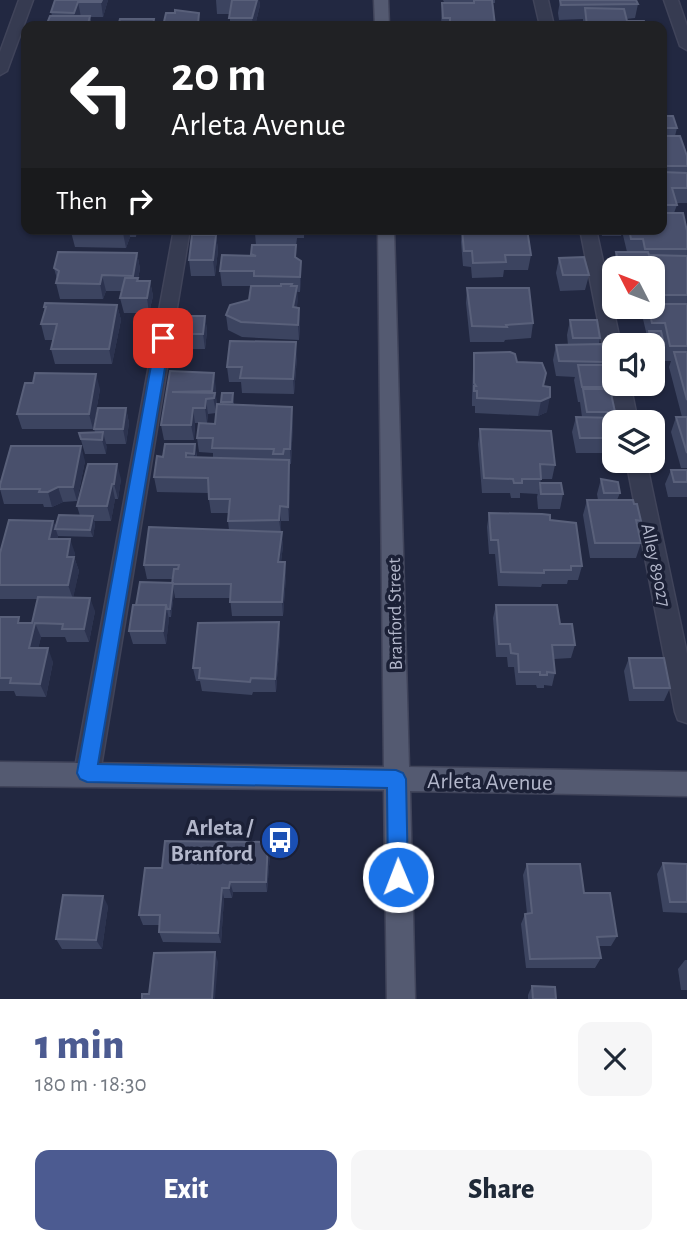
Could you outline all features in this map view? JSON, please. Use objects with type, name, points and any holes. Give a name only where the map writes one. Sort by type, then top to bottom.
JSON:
[{"type":"main road","points":[[381,0],[382,21]]},
{"type":"main road","name":"Branford Street","points":[[386,235],[401,999]]},
{"type":"main road","name":"Arleta Avenue","points":[[0,774],[87,773],[687,784]]},
{"type":"street","points":[[0,71],[26,0]]},
{"type":"street","points":[[541,0],[546,21]]},
{"type":"street","points":[[671,0],[687,46]]},
{"type":"street","points":[[87,773],[181,235]]},
{"type":"street","points":[[589,235],[609,333]]},
{"type":"street","name":"Alley 89027","points":[[639,473],[687,712]]},
{"type":"building","points":[[55,0],[102,0],[78,2],[74,13],[51,12]]},
{"type":"building","points":[[232,0],[257,0],[252,18],[229,18]]},
{"type":"building","points":[[474,0],[492,0],[495,21],[450,21],[450,18],[443,18],[442,3],[474,3]]},
{"type":"building","points":[[560,0],[636,0],[638,4],[561,5]]},
{"type":"building","points":[[585,8],[624,9],[627,21],[586,21]]},
{"type":"building","points":[[175,10],[199,13],[198,21],[164,21],[166,13],[175,13]]},
{"type":"building","points":[[50,16],[90,16],[89,21],[48,21]]},
{"type":"building","points":[[120,19],[154,19],[154,21]]},
{"type":"building","points":[[667,116],[673,116],[677,128],[667,128]]},
{"type":"building","points":[[667,136],[680,136],[687,156],[687,166],[667,166]]},
{"type":"building","points":[[667,172],[687,173],[687,188],[672,188],[677,205],[667,205]]},
{"type":"building","points":[[667,213],[683,213],[687,249],[645,249],[643,239],[631,239],[630,235],[667,235]]},
{"type":"building","points":[[192,235],[216,235],[213,260],[189,260]]},
{"type":"building","points":[[463,235],[528,235],[531,255],[505,255],[506,262],[473,263],[472,251],[464,251]]},
{"type":"building","points":[[252,245],[296,245],[295,257],[301,261],[300,277],[254,276],[254,271],[220,271],[222,255],[256,256],[251,254]]},
{"type":"building","points":[[58,252],[137,253],[133,276],[102,275],[100,284],[56,283],[59,271],[54,268]]},
{"type":"building","points":[[616,252],[687,256],[687,295],[665,295],[665,256],[617,256]]},
{"type":"building","points":[[584,257],[589,275],[563,275],[559,258]]},
{"type":"building","points":[[125,278],[150,281],[147,298],[120,298]]},
{"type":"building","points":[[251,286],[297,286],[293,307],[299,308],[298,325],[241,322],[226,315],[230,305],[249,300]]},
{"type":"building","points":[[467,288],[529,288],[533,323],[506,325],[507,327],[472,326]]},
{"type":"building","points":[[45,303],[117,305],[109,349],[51,349],[57,324],[41,324]]},
{"type":"building","points":[[665,304],[687,304],[687,346],[670,346],[665,323],[652,323],[651,319],[665,319]]},
{"type":"building","points":[[179,316],[205,316],[203,334],[177,334]]},
{"type":"building","points":[[570,320],[597,320],[600,338],[573,338]]},
{"type":"building","points":[[230,341],[296,342],[293,379],[240,378],[242,367],[227,367]]},
{"type":"building","points":[[602,344],[602,362],[559,361],[556,345]]},
{"type":"building","points":[[674,352],[687,352],[687,400]]},
{"type":"building","points":[[474,353],[515,354],[517,362],[542,363],[546,373],[543,386],[550,387],[550,397],[541,401],[477,398],[477,391],[474,391]]},
{"type":"building","points":[[578,365],[602,365],[602,387],[582,387]]},
{"type":"building","points":[[170,371],[214,373],[212,391],[172,392],[215,393],[214,398],[206,399],[205,408],[193,408],[191,425],[161,425]]},
{"type":"building","points":[[35,373],[96,374],[89,414],[17,414],[25,383],[33,383]]},
{"type":"building","points":[[583,389],[602,389],[602,396],[612,396],[615,410],[587,412]]},
{"type":"building","points":[[222,393],[233,393],[232,402],[221,402]]},
{"type":"building","points":[[217,404],[292,407],[290,449],[284,449],[283,454],[273,454],[274,449],[212,448],[213,438],[197,438],[199,423],[215,424]]},
{"type":"building","points":[[98,408],[126,408],[123,429],[94,429]]},
{"type":"building","points":[[576,417],[602,418],[602,438],[580,438]]},
{"type":"building","points":[[676,417],[687,417],[687,453]]},
{"type":"building","points":[[480,429],[551,431],[555,465],[540,464],[541,479],[522,479],[522,483],[514,483],[513,479],[484,478]]},
{"type":"building","points":[[103,432],[102,440],[81,439],[79,433]]},
{"type":"building","points":[[165,444],[195,444],[194,454],[186,453],[186,457],[289,460],[288,507],[280,506],[279,520],[228,521],[230,499],[209,499],[208,478],[154,477],[157,456],[163,457]]},
{"type":"building","points":[[11,446],[81,446],[73,487],[58,487],[48,492],[39,492],[40,489],[0,489]]},
{"type":"building","points":[[88,464],[117,464],[107,506],[77,506]]},
{"type":"building","points":[[671,470],[687,470],[687,482],[674,482]]},
{"type":"building","points":[[601,479],[618,482],[620,493],[604,493]]},
{"type":"building","points":[[540,483],[561,483],[563,494],[541,494]]},
{"type":"building","points":[[587,500],[633,500],[634,504],[637,504],[641,521],[636,520],[641,543],[595,543]]},
{"type":"building","points":[[489,513],[542,514],[550,515],[550,520],[576,523],[582,566],[571,566],[571,570],[544,570],[544,573],[501,572],[498,540],[491,540]]},
{"type":"building","points":[[59,515],[93,516],[90,530],[55,529]]},
{"type":"building","points":[[9,520],[53,521],[49,539],[70,539],[67,557],[74,557],[68,585],[0,585],[0,553]]},
{"type":"building","points":[[149,527],[282,532],[278,562],[285,562],[282,602],[230,602],[231,584],[172,584],[174,569],[178,569],[179,565],[144,565]]},
{"type":"building","points":[[140,582],[173,583],[170,609],[167,609],[166,605],[136,605]]},
{"type":"building","points":[[38,597],[90,598],[84,629],[62,629],[63,624],[35,623],[29,648],[48,648],[40,684],[10,683],[11,678],[0,678],[0,617],[19,617],[18,623],[32,623]]},
{"type":"building","points":[[133,605],[166,605],[163,631],[129,631]]},
{"type":"building","points":[[496,605],[557,605],[560,624],[572,624],[575,645],[552,645],[555,673],[540,675],[540,672],[519,672],[518,654],[511,653],[510,644],[499,644]]},
{"type":"building","points":[[279,622],[275,679],[251,678],[250,682],[199,678],[200,668],[193,668],[198,623]]},
{"type":"building","points":[[629,658],[664,658],[670,688],[634,688]]},
{"type":"building","points":[[165,841],[268,842],[266,882],[230,882],[229,888],[222,888],[218,933],[159,932],[160,915],[139,915],[145,868],[162,868]]},
{"type":"building","points":[[663,863],[687,864],[687,902],[670,902]]},
{"type":"building","points":[[527,864],[580,864],[584,893],[610,893],[617,936],[597,937],[601,958],[530,959],[525,914],[532,913]]},
{"type":"building","points":[[63,895],[103,896],[96,940],[56,939]]},
{"type":"building","points":[[215,952],[212,999],[142,999],[142,994],[149,994],[154,953]]},
{"type":"building","points":[[532,986],[555,987],[556,999],[533,999]]},
{"type":"place","name":"Arleta / Branford","points":[[280,840]]},
{"type":"route","points":[[163,338],[87,773],[396,779],[398,877]]}]
